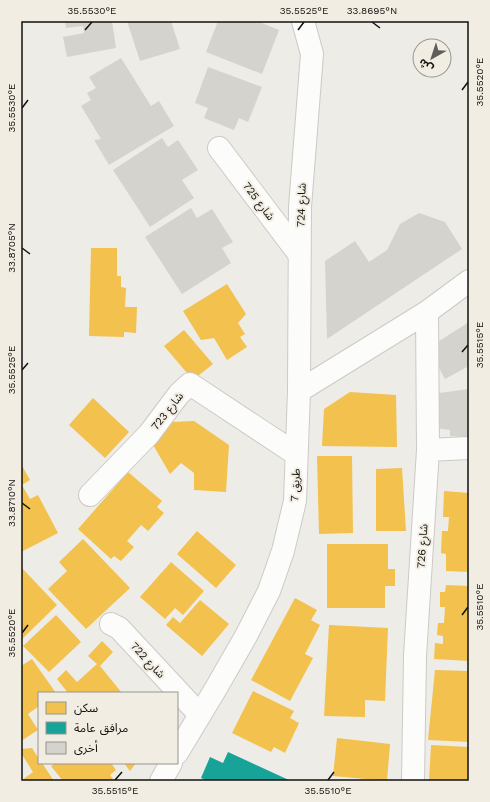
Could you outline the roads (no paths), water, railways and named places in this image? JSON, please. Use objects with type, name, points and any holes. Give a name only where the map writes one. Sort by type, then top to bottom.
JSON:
[{"type":"street","name":"شارع 724","points":[[299,391],[300,207],[312,54],[304,21]]},
{"type":"street","name":"شارع 725","points":[[218,148],[300,254]]},
{"type":"street","points":[[299,391],[427,312],[469,281]]},
{"type":"street","name":"شارع 726","points":[[413,781],[415,656],[428,450],[427,312]]},
{"type":"street","name":"شارع 723","points":[[90,496],[149,434],[179,394],[190,384],[296,454]]},
{"type":"street","name":"7 طريق","points":[[178,751],[246,636],[269,591],[283,551],[295,500],[299,391]]},
{"type":"street","points":[[428,450],[469,448]]},
{"type":"street","name":"شارع 722","points":[[111,624],[119,628],[200,715]]},
{"type":"street","points":[[161,781],[170,764]]}]
